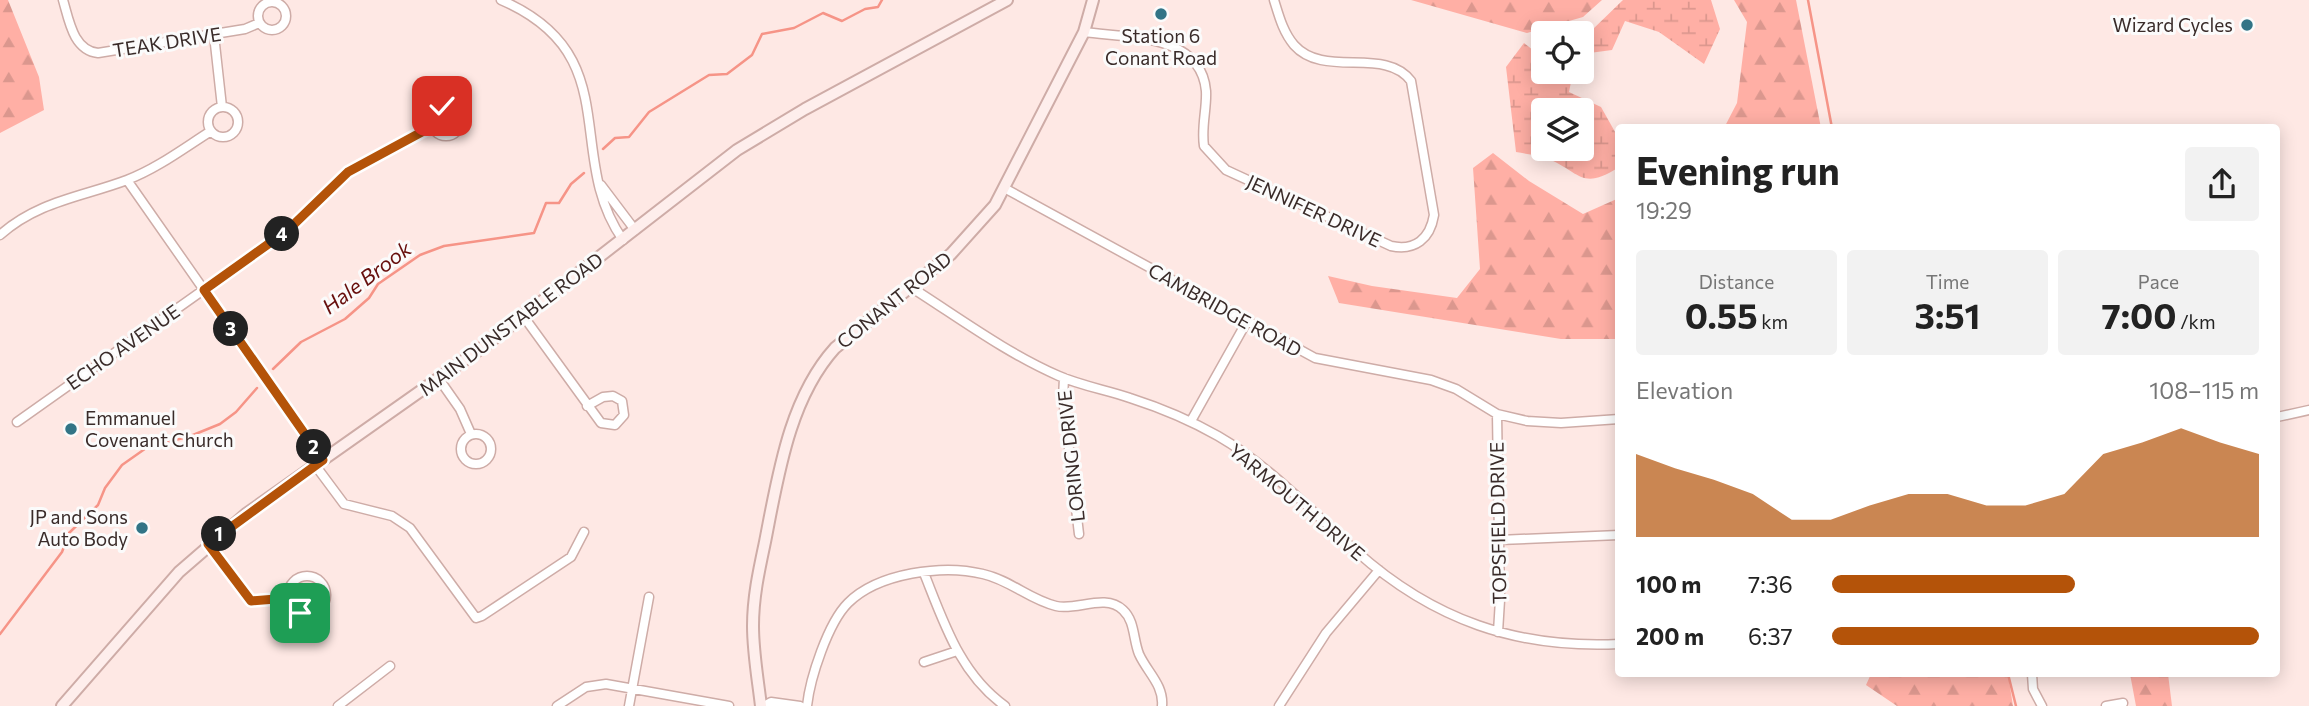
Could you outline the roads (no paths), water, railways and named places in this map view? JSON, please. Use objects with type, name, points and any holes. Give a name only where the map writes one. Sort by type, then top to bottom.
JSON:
[{"type":"main road","name":"MAIN DUNSTABLE ROAD","points":[[62,706],[171,581],[208,544],[524,317],[709,170],[767,131],[1007,0]]},
{"type":"main road","name":"CONANT ROAD","points":[[763,706],[752,628],[754,594],[774,494],[804,396],[827,356],[967,239],[1006,188],[1084,32],[1093,0]]},
{"type":"street","name":"TEAK DRIVE","points":[[63,0],[75,36],[90,52],[110,52],[214,35],[250,28],[259,23]]},
{"type":"street","points":[[501,0],[538,20],[559,41],[574,64],[587,99],[592,150],[604,209],[623,240]]},
{"type":"street","name":"JENNIFER DRIVE","points":[[1084,32],[1162,42],[1192,58],[1204,82],[1204,146],[1208,154],[1226,170],[1391,246],[1410,248],[1418,244],[1430,231],[1434,215],[1411,81],[1399,70],[1388,66],[1321,61],[1303,53],[1287,37],[1274,0]]},
{"type":"street","points":[[214,35],[222,107]]},
{"type":"street","points":[[211,131],[210,116],[222,107]]},
{"type":"street","points":[[211,131],[225,136],[237,128],[236,113],[222,107]]},
{"type":"street","name":"ECHO AVENUE","points":[[17,422],[288,230],[348,172],[431,127]]},
{"type":"street","points":[[0,234],[40,207],[127,180],[161,163],[211,131]]},
{"type":"street","points":[[127,180],[204,290],[344,504],[392,516],[410,527],[476,618],[571,557],[584,532]]},
{"type":"street","points":[[601,185],[635,230]]},
{"type":"street","name":"CAMBRIDGE ROAD","points":[[1006,188],[1246,323],[1315,358],[1431,380],[1463,393],[1497,414],[1542,423],[1615,419]]},
{"type":"street","name":"YARMOUTH DRIVE","points":[[909,286],[1023,358],[1064,378],[1131,398],[1191,422],[1222,439],[1269,473],[1379,570],[1428,603],[1521,639],[1566,645],[1615,644]]},
{"type":"street","points":[[524,317],[587,406],[605,425],[619,423],[624,415],[622,401],[613,396],[603,397],[587,406]]},
{"type":"street","points":[[1191,422],[1246,323]]},
{"type":"street","name":"LORING DRIVE","points":[[1064,378],[1063,398],[1079,534]]},
{"type":"street","points":[[439,379],[464,416],[471,434]]},
{"type":"street","points":[[2280,416],[2309,410]]},
{"type":"street","name":"TOPSFIELD DRIVE","points":[[1497,414],[1500,540],[1498,632]]},
{"type":"street","points":[[1500,540],[1615,534]]},
{"type":"street","points":[[208,544],[251,601],[288,598]]},
{"type":"street","points":[[807,706],[824,648],[842,610],[870,589],[924,573],[967,570],[987,574],[1061,607],[1104,603],[1117,606],[1132,624],[1140,655],[1160,688],[1162,706]]},
{"type":"street","points":[[1279,706],[1326,634],[1379,570]]},
{"type":"street","points":[[924,573],[957,651],[974,679],[1005,706]]},
{"type":"street","points":[[304,577],[320,582],[325,593],[323,606],[312,613],[294,610],[288,598],[290,587],[304,577]]},
{"type":"street","points":[[629,706],[649,597]]},
{"type":"street","points":[[924,662],[957,651]]},
{"type":"street","points":[[338,706],[390,666]]},
{"type":"street","points":[[2032,677],[2034,689],[2042,706]]},
{"type":"street","points":[[557,706],[592,685],[633,688],[729,706]]},
{"type":"street","points":[[763,706],[771,702],[800,706]]},
{"type":"street","points":[[2106,706],[2123,703]]},
{"type":"waterway","name":"Hale Brook","points":[[603,149],[615,138],[629,137],[649,112],[709,75],[727,74],[752,55],[762,34],[794,28],[823,13],[842,21],[865,9],[878,7],[882,0]]},
{"type":"waterway","points":[[1808,0],[1831,124]]},
{"type":"waterway","name":"Hale Brook","points":[[273,369],[301,342],[345,319],[369,298],[378,284],[420,255],[444,246],[534,233],[546,203],[559,203],[571,184],[584,173]]},
{"type":"waterway","name":"Hale Brook","points":[[0,634],[62,552],[69,533],[98,505],[105,488],[122,465],[149,446],[188,437],[220,424],[236,412],[257,388]]},
{"type":"waterway","points":[[2009,677],[2016,706]]},
{"type":"place","name":"Station 6 Conant Road","points":[[1161,14]]},
{"type":"place","name":"Wizard Cycles","points":[[2247,25]]},
{"type":"place","name":"Emmanuel Covenant Church","points":[[71,429]]},
{"type":"place","name":"JP and Sons Auto Body","points":[[142,528]]}]
